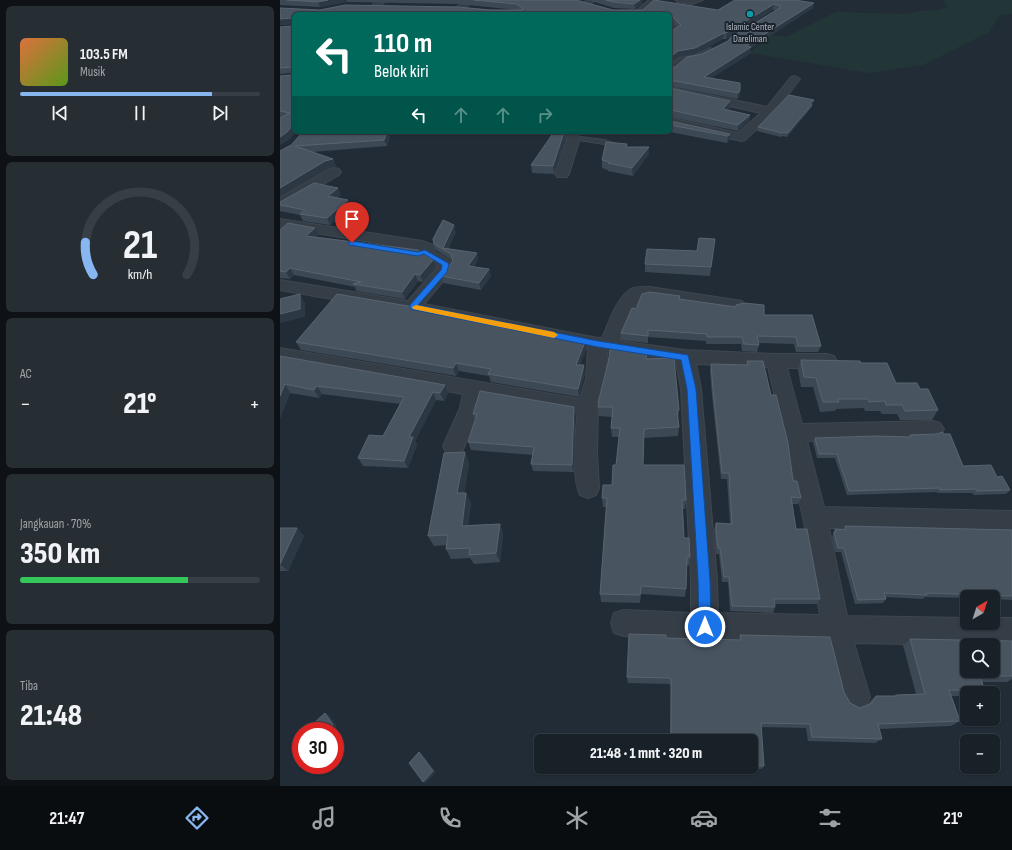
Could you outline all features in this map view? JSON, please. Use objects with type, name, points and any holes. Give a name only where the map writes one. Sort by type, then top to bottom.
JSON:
[{"type":"street","points":[[365,6],[382,10],[382,0]]},
{"type":"street","points":[[453,12],[471,0]]},
{"type":"street","points":[[639,12],[654,0]]},
{"type":"street","points":[[680,0],[692,2],[699,0]]},
{"type":"street","points":[[587,2],[599,8]]},
{"type":"street","points":[[443,8],[471,10]]},
{"type":"street","points":[[672,69],[687,59],[698,57],[718,47]]},
{"type":"street","points":[[676,56],[687,59]]},
{"type":"street","points":[[672,122],[741,137],[770,111],[795,79]]},
{"type":"street","points":[[672,90],[770,111]]},
{"type":"street","points":[[562,174],[574,138],[566,134]]},
{"type":"street","points":[[280,204],[334,172]]},
{"type":"street","points":[[280,223],[418,254],[425,252],[446,264],[446,268],[412,307]]},
{"type":"street","points":[[280,233],[340,236]]},
{"type":"street","points":[[280,285],[412,307],[603,344],[685,357],[776,361],[845,361]]},
{"type":"street","points":[[588,488],[586,453],[588,408],[603,344],[627,303],[637,293],[650,292],[736,305]]},
{"type":"street","points":[[322,311],[337,295]]},
{"type":"street","points":[[282,355],[298,339]]},
{"type":"street","points":[[282,355],[588,408]]},
{"type":"street","points":[[685,357],[691,389],[704,573],[705,627]]},
{"type":"street","points":[[776,361],[815,517],[836,629],[855,697]]},
{"type":"street","points":[[454,446],[470,408],[474,389]]},
{"type":"street","points":[[794,432],[933,428]]},
{"type":"street","points":[[815,517],[1012,522]]},
{"type":"street","points":[[624,624],[705,627],[748,626],[1012,632]]},
{"type":"lane","points":[[574,138],[604,142],[628,148]]},
{"type":"shaded area","points":[[942,0],[1012,0],[1012,14],[1000,15],[989,32],[923,65],[869,73],[750,53],[767,36],[788,36],[836,12],[906,14],[921,11],[941,10],[947,6]]},
{"type":"building","points":[[287,0],[328,0],[318,2]]},
{"type":"building","points":[[474,0],[576,0],[613,10],[643,10],[654,0],[718,10],[735,0],[795,0],[814,3],[746,46],[751,47],[704,77],[740,83],[740,91],[738,93],[672,80],[672,68],[675,67],[687,57],[702,54],[728,41],[731,37],[780,8],[780,6],[774,4],[726,33],[695,48],[678,51],[672,56],[672,31],[681,25],[672,17],[672,12],[292,12],[292,18],[280,19],[280,8],[320,10],[345,5],[457,7],[491,10],[523,9],[517,4]]},
{"type":"building","points":[[606,0],[640,0],[634,4]]},
{"type":"building","points":[[292,26],[292,67],[280,68],[280,27]]},
{"type":"building","points":[[292,75],[292,126],[280,137],[280,118],[290,113],[280,111],[280,76]]},
{"type":"building","points":[[672,88],[730,101],[723,109],[750,115],[738,125],[672,110]]},
{"type":"building","points":[[789,95],[814,100],[810,104],[812,105],[788,133],[758,127]]},
{"type":"building","points":[[672,121],[730,134],[728,136],[672,125]]},
{"type":"building","points":[[301,134],[386,134],[384,140],[295,146],[333,159],[325,161],[280,188],[280,151],[291,145]]},
{"type":"building","points":[[553,134],[563,134],[553,166],[531,165]]},
{"type":"building","points":[[606,142],[627,144],[626,147],[649,147],[632,168],[608,163],[609,162],[602,160]]},
{"type":"building","points":[[314,183],[338,188],[328,196],[348,200],[327,218],[300,214],[305,210],[280,205],[280,202]]},
{"type":"building","points":[[443,220],[454,225],[443,248],[477,253],[468,266],[489,269],[479,283],[441,276],[453,261],[451,254],[434,244],[433,239]]},
{"type":"building","points":[[288,223],[315,228],[306,236],[418,250],[433,260],[420,275],[415,274],[402,292],[353,284],[361,282],[290,268],[286,272],[280,271],[280,230]]},
{"type":"building","points":[[699,238],[715,239],[711,267],[645,264],[647,249],[697,251]]},
{"type":"building","points":[[650,292],[680,296],[679,299],[736,307],[736,305],[744,303],[764,305],[764,315],[812,315],[821,346],[798,346],[796,337],[757,336],[759,345],[744,344],[742,337],[707,337],[707,334],[648,330],[648,336],[621,333],[632,308],[636,309],[642,294]]},
{"type":"building","points":[[300,294],[300,309],[280,314],[280,299]]},
{"type":"building","points":[[337,294],[408,306],[585,342],[576,365],[584,365],[578,389],[488,374],[491,369],[456,363],[453,368],[296,342]]},
{"type":"building","points":[[611,344],[647,349],[646,359],[674,358],[679,410],[677,410],[679,427],[644,429],[643,465],[684,465],[686,500],[682,500],[684,538],[689,538],[690,557],[687,557],[686,589],[641,586],[640,595],[600,594],[607,498],[602,498],[603,485],[612,485],[613,465],[616,465],[620,428],[611,428],[613,407],[598,407]]},
{"type":"building","points":[[280,356],[445,385],[440,393],[433,392],[409,437],[413,437],[404,461],[358,458],[369,435],[383,436],[404,397],[317,386],[314,390],[285,384],[280,396]]},
{"type":"building","points":[[801,360],[887,363],[896,383],[917,383],[920,389],[928,389],[938,410],[905,411],[902,405],[886,405],[885,401],[869,402],[868,399],[838,399],[839,402],[823,402],[816,378],[804,377]]},
{"type":"building","points":[[747,361],[763,361],[771,395],[776,395],[788,443],[793,481],[797,481],[801,498],[791,497],[796,529],[807,529],[820,599],[774,599],[775,607],[732,606],[729,577],[724,577],[716,530],[716,523],[732,524],[729,473],[722,473],[711,364],[748,365]]},
{"type":"building","points":[[480,391],[574,407],[572,465],[531,464],[534,447],[468,442],[477,414],[473,414]]},
{"type":"building","points":[[943,432],[943,434],[950,434],[963,466],[991,465],[997,477],[1002,476],[1010,490],[940,490],[940,488],[849,491],[837,454],[819,454],[815,438],[875,436],[911,437],[910,435],[936,434]]},
{"type":"building","points":[[465,452],[457,493],[466,493],[462,526],[500,524],[496,553],[469,555],[470,548],[446,549],[448,535],[428,536],[444,453]]},
{"type":"building","points":[[845,526],[1012,530],[1012,596],[1000,596],[1000,590],[960,590],[960,594],[926,593],[927,595],[884,593],[886,599],[858,600],[844,548],[838,548],[834,532],[836,532],[835,529],[846,530]]},
{"type":"building","points":[[280,528],[297,528],[280,564]]},
{"type":"building","points":[[629,634],[666,635],[666,638],[741,640],[740,635],[830,637],[844,692],[850,703],[860,708],[872,703],[876,696],[925,694],[910,639],[960,640],[960,678],[981,678],[983,686],[960,686],[960,690],[949,690],[960,721],[878,724],[882,739],[812,737],[810,724],[761,723],[764,766],[758,766],[758,734],[671,734],[670,678],[627,677]]},
{"type":"building","points":[[1000,641],[1012,641],[1012,676],[1000,676]]},
{"type":"building","points":[[325,713],[331,722],[315,722]]},
{"type":"building","points":[[419,752],[433,771],[423,782],[409,763]]},
{"type":"slow traffic","points":[[416,307],[554,335]]},
{"type":"place","name":"Islamic Center Dareliman","points":[[750,14]]},
{"type":"route","points":[[352,243],[418,254],[425,252],[446,264],[445,270],[412,307],[598,344],[685,357],[691,389],[704,580],[705,627]]}]
